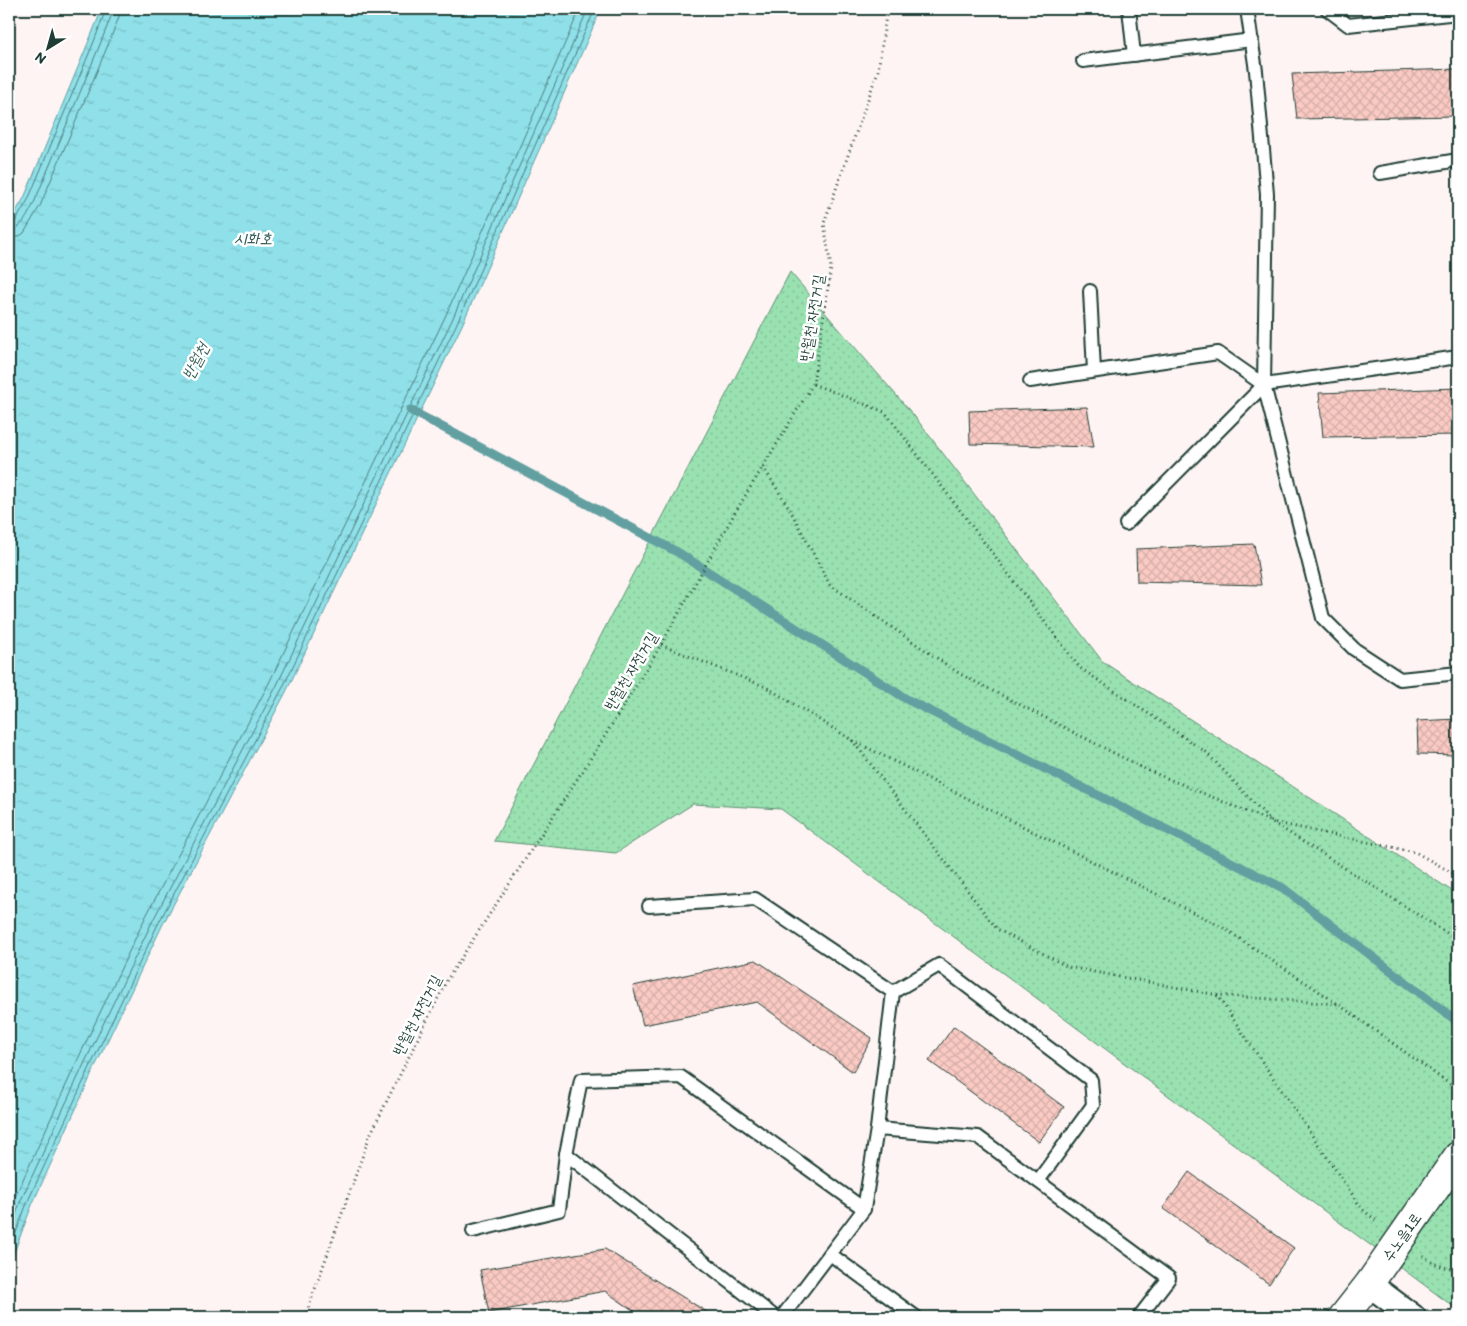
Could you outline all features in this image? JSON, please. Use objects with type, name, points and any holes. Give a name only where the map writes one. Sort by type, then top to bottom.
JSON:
[{"type":"street","name":"수노을1로","points":[[1343,1317],[1370,1284],[1458,1156]]},
{"type":"street","points":[[1370,1284],[1413,1317]]},
{"type":"lane","points":[[1130,9],[1134,55]]},
{"type":"lane","points":[[1247,9],[1256,71],[1266,194],[1264,385],[1323,618],[1354,649],[1400,678],[1458,673]]},
{"type":"lane","points":[[1327,9],[1348,25],[1458,12]]},
{"type":"lane","points":[[1082,61],[1252,40]]},
{"type":"lane","points":[[1380,172],[1458,160]]},
{"type":"lane","points":[[1090,291],[1094,372]]},
{"type":"lane","points":[[1030,381],[1218,353],[1264,385]]},
{"type":"lane","points":[[1126,524],[1264,385],[1458,358]]},
{"type":"lane","points":[[649,906],[755,899],[893,992]]},
{"type":"lane","points":[[893,992],[939,965],[1091,1080],[1093,1105],[1038,1181]]},
{"type":"lane","points":[[782,1317],[864,1208],[877,1129],[893,992]]},
{"type":"lane","points":[[473,1232],[559,1210],[566,1154],[581,1080],[681,1077],[864,1208]]},
{"type":"lane","points":[[877,1129],[978,1137],[1169,1278],[1139,1317]]},
{"type":"lane","points":[[566,1154],[775,1317]]},
{"type":"lane","points":[[830,1254],[916,1317]]},
{"type":"path","name":"반월천 자전거길","points":[[305,1317],[370,1135],[447,980],[598,747],[661,645],[734,516],[813,384],[831,268],[824,223],[878,71],[887,9]]},
{"type":"path","points":[[813,384],[885,412],[1080,668],[1206,752],[1272,822],[1415,852],[1458,876]]},
{"type":"path","points":[[763,467],[788,506],[830,585],[838,591],[960,674],[1147,770],[1272,822],[1458,940]]},
{"type":"path","points":[[661,645],[766,687],[852,740],[1222,927],[1338,1004],[1458,1090]]},
{"type":"path","points":[[852,740],[996,929],[1068,967],[1217,994],[1338,1004]]},
{"type":"path","points":[[1217,994],[1362,1209],[1400,1240],[1434,1263],[1458,1272]]},
{"type":"green space","points":[[790,272],[915,417],[1103,662],[1458,895],[1458,1310],[781,809],[693,804],[616,853],[494,841]]},
{"type":"water","name":"시화호","points":[[102,9],[601,9],[462,325],[286,692],[162,926],[32,1205],[9,1266],[9,223],[24,198]]},
{"type":"building","points":[[1458,69],[1458,116],[1297,119],[1292,74]]},
{"type":"building","points":[[1458,388],[1458,435],[1323,437],[1319,393]]},
{"type":"building","points":[[1087,407],[1094,447],[970,444],[969,411]]},
{"type":"building","points":[[1254,544],[1261,585],[1137,582],[1136,549]]},
{"type":"building","points":[[1458,719],[1458,755],[1418,754],[1417,721]]},
{"type":"building","points":[[756,960],[872,1038],[853,1072],[757,1002],[643,1025],[633,986]]},
{"type":"building","points":[[954,1026],[1064,1107],[1039,1142],[929,1061]]},
{"type":"building","points":[[1189,1172],[1294,1248],[1269,1284],[1163,1208]]},
{"type":"building","points":[[605,1249],[715,1317],[643,1317],[605,1291],[489,1313],[480,1270]]},
{"type":"waterway","points":[[410,410],[679,553],[908,700],[1283,888],[1458,1022]]},
{"type":"water label","name":"반월천","points":[[195,361]]}]
